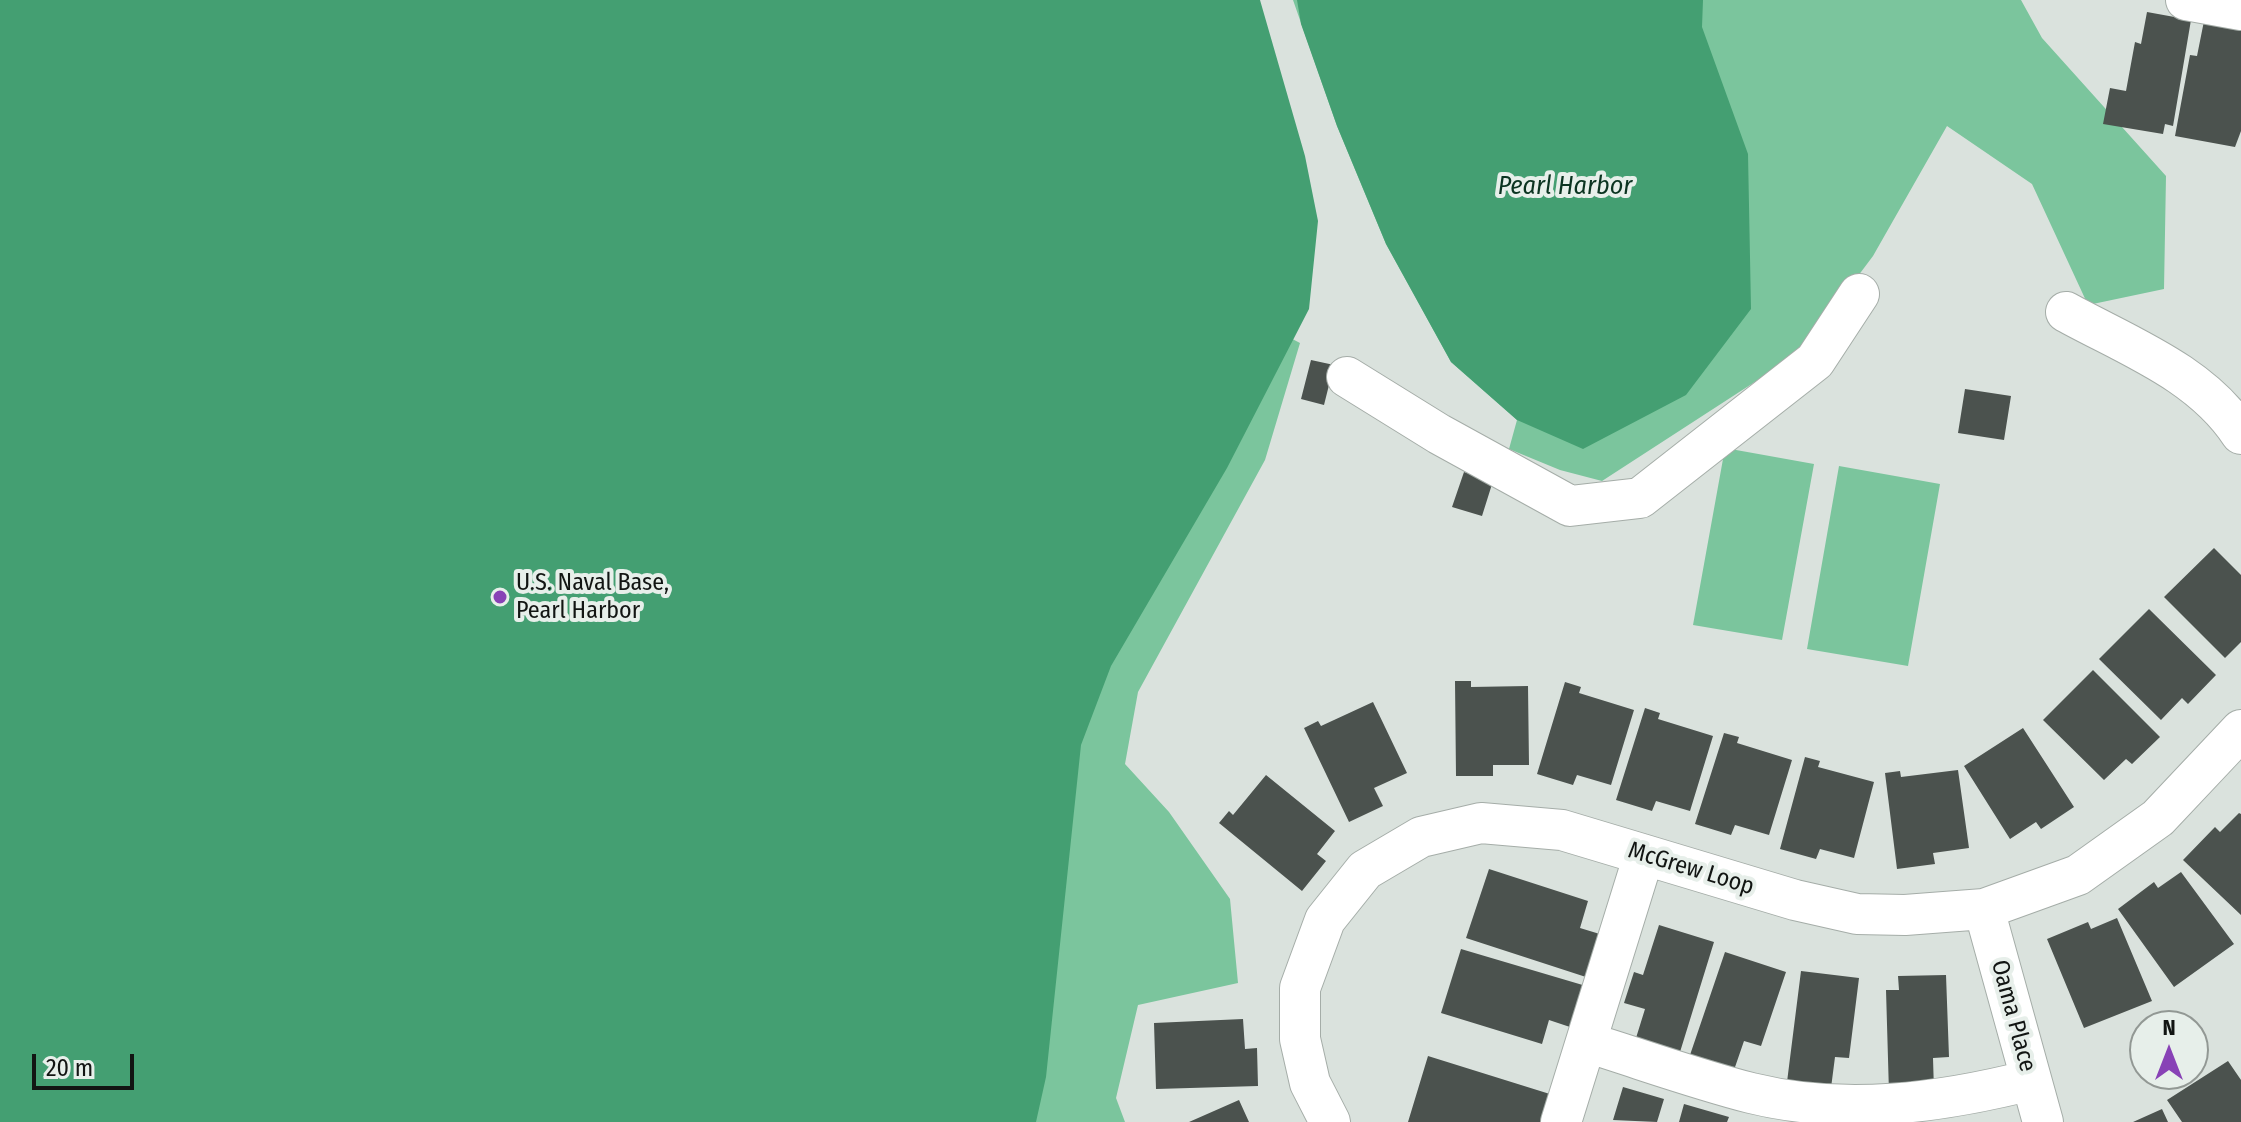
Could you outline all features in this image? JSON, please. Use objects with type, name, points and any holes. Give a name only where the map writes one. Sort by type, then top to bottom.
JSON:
[{"type":"street","points":[[2186,0],[2241,10]]},
{"type":"street","points":[[1347,377],[1439,434],[1570,506],[1640,498],[1815,361],[1859,294]]},
{"type":"street","points":[[2066,312],[2188,378],[2224,408],[2241,434]]},
{"type":"street","name":"McGrew Loop","points":[[1330,1122],[1310,1083],[1303,1054],[1300,988],[1325,920],[1365,870],[1421,837],[1481,823],[1562,830],[1795,900],[1857,914],[1984,909],[2078,875],[2158,818],[2241,730]]},
{"type":"street","points":[[1561,1122],[1644,855]]},
{"type":"street","name":"Oama Place","points":[[1984,909],[2043,1122]]},
{"type":"street","points":[[1586,1042],[1752,1093],[1852,1106],[1966,1096],[2031,1080]]},
{"type":"shaded area","points":[[1293,0],[2021,0],[2042,38],[2166,176],[2164,289],[2088,305],[2032,184],[1947,126],[1873,256],[1801,352],[1602,481],[1560,470],[1509,449],[1517,420],[1451,362],[1386,244],[1337,126]]},
{"type":"shaded area","points":[[1256,320],[1300,343],[1265,460],[1138,692],[1125,764],[1169,812],[1230,899],[1238,983],[1138,1005],[1116,1098],[1125,1122],[1028,1122],[1059,732]]},
{"type":"shaded area","points":[[1725,448],[1814,464],[1782,640],[1693,625]]},
{"type":"shaded area","points":[[1839,466],[1940,484],[1908,666],[1807,649]]},
{"type":"water","points":[[0,0],[1260,0],[1305,156],[1318,221],[1309,309],[1227,468],[1111,666],[1081,745],[1046,1077],[1036,1122],[0,1122]]},
{"type":"water","name":"Pearl Harbor","points":[[1297,0],[1703,0],[1702,27],[1748,154],[1751,309],[1686,395],[1583,449],[1517,420],[1451,362],[1386,244],[1337,126],[1301,24]]},
{"type":"building","points":[[2147,12],[2191,20],[2173,126],[2165,124],[2163,134],[2103,124],[2110,88],[2126,91],[2135,42],[2141,44]]},
{"type":"building","points":[[2204,21],[2241,28],[2241,131],[2235,147],[2175,136],[2190,55],[2197,56]]},
{"type":"building","points":[[1311,360],[1334,365],[1324,405],[1301,399]]},
{"type":"building","points":[[1965,389],[2011,396],[2004,440],[1958,433]]},
{"type":"building","points":[[1464,472],[1493,481],[1482,516],[1452,507]]},
{"type":"building","points":[[2214,548],[2241,575],[2241,642],[2225,658],[2164,597]]},
{"type":"building","points":[[2149,609],[2216,675],[2188,704],[2182,698],[2161,720],[2099,659]]},
{"type":"building","points":[[2093,670],[2160,737],[2132,764],[2126,759],[2104,780],[2043,720]]},
{"type":"building","points":[[1455,681],[1471,681],[1471,687],[1528,686],[1529,765],[1493,765],[1493,776],[1456,776]]},
{"type":"building","points":[[1565,682],[1581,687],[1579,693],[1634,710],[1611,785],[1577,775],[1573,785],[1537,774]]},
{"type":"building","points":[[1373,702],[1407,773],[1374,788],[1383,806],[1349,822],[1304,728],[1318,721],[1321,726]]},
{"type":"building","points":[[1645,708],[1660,713],[1658,719],[1713,736],[1690,811],[1656,801],[1652,811],[1616,800]]},
{"type":"building","points":[[2023,728],[2074,807],[2041,829],[2036,822],[2010,839],[1964,766]]},
{"type":"building","points":[[1724,733],[1739,737],[1737,743],[1792,760],[1769,835],[1735,825],[1731,835],[1695,824]]},
{"type":"building","points":[[1805,757],[1820,761],[1818,767],[1874,782],[1854,858],[1820,849],[1816,859],[1780,849]]},
{"type":"building","points":[[1958,770],[1969,848],[1933,853],[1935,864],[1897,869],[1885,773],[1900,771],[1901,777]]},
{"type":"building","points":[[1266,775],[1335,831],[1317,854],[1326,861],[1302,891],[1219,823],[1229,811],[1233,815]]},
{"type":"building","points":[[2239,813],[2241,915],[2183,860],[2215,827],[2220,832]]},
{"type":"building","points":[[1489,869],[1588,901],[1580,928],[1603,935],[1589,978],[1466,938]]},
{"type":"building","points":[[2181,872],[2234,944],[2174,987],[2118,909],[2154,882],[2158,888]]},
{"type":"building","points":[[2117,918],[2152,1001],[2084,1028],[2047,939],[2088,922],[2091,929]]},
{"type":"building","points":[[1659,925],[1714,942],[1680,1052],[1636,1038],[1645,1009],[1624,1003],[1634,972],[1643,975]]},
{"type":"building","points":[[1461,949],[1586,986],[1573,1028],[1549,1020],[1542,1044],[1441,1013]]},
{"type":"building","points":[[1725,952],[1786,972],[1761,1046],[1744,1041],[1734,1070],[1690,1055]]},
{"type":"building","points":[[1801,971],[1859,978],[1849,1058],[1835,1057],[1831,1088],[1787,1082]]},
{"type":"building","points":[[1946,975],[1949,1057],[1933,1058],[1934,1091],[1889,1093],[1886,990],[1899,990],[1898,976]]},
{"type":"building","points":[[1243,1019],[1245,1049],[1257,1048],[1258,1086],[1156,1089],[1154,1023]]},
{"type":"building","points":[[1428,1056],[1553,1095],[1544,1122],[1408,1122]]},
{"type":"building","points":[[2228,1061],[2241,1080],[2241,1122],[2182,1122],[2167,1100],[2183,1090],[2209,1090],[2209,1073]]},
{"type":"building","points":[[1623,1087],[1664,1099],[1657,1122],[1613,1120]]},
{"type":"building","points":[[1239,1100],[1249,1122],[1189,1122]]},
{"type":"building","points":[[1684,1104],[1729,1117],[1727,1122],[1679,1122]]},
{"type":"building","points":[[2162,1109],[2168,1122],[2133,1122]]},
{"type":"place","name":"U.S. Naval Base, Pearl Harbor","points":[[500,597]]}]
